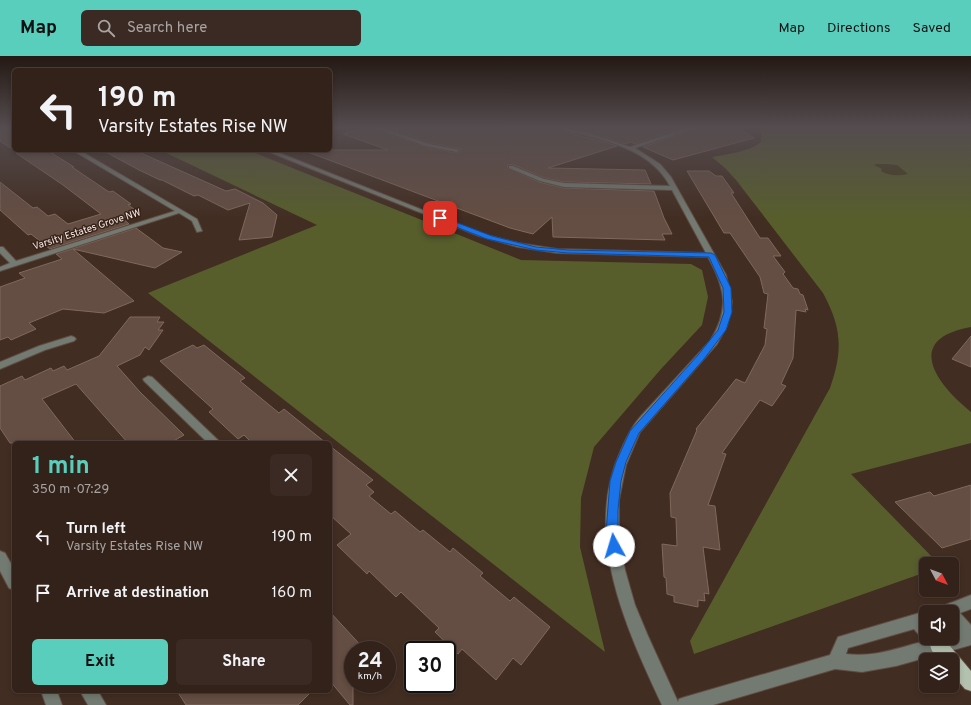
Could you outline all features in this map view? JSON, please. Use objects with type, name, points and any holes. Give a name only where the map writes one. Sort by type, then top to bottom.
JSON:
[{"type":"main road","points":[[938,645],[944,653]]},
{"type":"main road","points":[[959,670],[971,683]]},
{"type":"street","name":"Varsity Estates Grove NW","points":[[88,157],[180,210],[195,220],[199,231]]},
{"type":"street","points":[[285,157],[481,235],[518,245],[557,251],[711,255]]},
{"type":"street","points":[[645,157],[659,166],[668,176],[675,188],[727,288],[728,301],[722,330],[714,342],[635,431],[621,462],[617,475],[612,510],[612,533],[620,583],[640,640],[671,705]]},
{"type":"street","points":[[511,167],[542,180],[564,185],[675,188]]},
{"type":"street","name":"Varsity Estates Grove NW","points":[[0,269],[180,210]]},
{"type":"street","points":[[0,249],[15,264]]},
{"type":"street","points":[[0,366],[42,348],[71,339]]},
{"type":"street","points":[[148,379],[213,441]]},
{"type":"street","points":[[0,557],[9,577]]},
{"type":"street","points":[[959,608],[971,602]]},
{"type":"street","points":[[835,660],[843,642],[919,624]]},
{"type":"street","points":[[959,624],[971,637]]},
{"type":"street","points":[[959,639],[971,637]]},
{"type":"street","points":[[685,705],[835,660],[862,664],[896,658],[928,645]]},
{"type":"street","points":[[50,693],[54,705]]},
{"type":"street","points":[[89,693],[98,705]]},
{"type":"green space","points":[[175,157],[266,157],[521,260],[691,264],[702,270],[708,297],[702,325],[661,369],[594,447],[581,498],[580,547],[605,652],[148,293],[317,225]]},
{"type":"green space","points":[[712,157],[971,157],[971,327],[950,333],[937,341],[932,352],[932,364],[947,389],[971,412],[971,443],[851,474],[932,557],[919,557],[919,574],[694,654],[690,641],[830,388],[839,351],[837,329],[834,317],[823,293],[736,180]]},
{"type":"sand","points":[[874,165],[897,165],[908,174],[890,175],[881,171],[882,169]]},
{"type":"building","points":[[22,157],[59,157],[109,192],[113,191],[131,204],[128,205],[140,213],[122,218],[129,224],[50,249],[31,234],[28,235],[0,210],[0,182],[33,208],[37,207],[48,216],[55,214],[68,224],[101,214],[63,185]]},
{"type":"building","points":[[115,157],[151,157],[226,191],[235,189],[263,203],[277,215],[272,237],[239,240],[250,203],[228,210],[198,195],[194,196]]},
{"type":"building","points":[[322,157],[582,157],[548,168],[645,170],[651,184],[564,182],[544,178],[514,165],[508,165],[508,168],[539,182],[564,188],[654,191],[664,218],[672,234],[662,234],[665,240],[553,237],[552,217],[533,234],[510,228]]},
{"type":"building","points":[[667,157],[683,157],[673,160]]},
{"type":"building","points":[[687,171],[709,171],[716,176],[722,176],[734,193],[731,193],[760,238],[768,238],[781,256],[773,256],[785,272],[783,274],[793,288],[798,289],[800,294],[803,295],[808,310],[805,309],[806,312],[796,310],[793,358],[781,384],[786,386],[772,406],[760,400],[722,453],[726,454],[708,505],[715,506],[720,550],[703,547],[709,594],[704,593],[705,601],[698,600],[698,607],[674,602],[674,596],[667,594],[666,578],[664,577],[662,544],[677,546],[676,518],[671,517],[670,493],[697,430],[696,429],[736,379],[745,383],[765,345],[767,329],[764,328],[768,294],[764,293],[760,277],[730,233],[724,233]]},
{"type":"building","points":[[136,228],[163,248],[182,252],[155,268],[73,249],[134,301],[104,313],[63,309],[29,323],[36,329],[11,340],[8,337],[0,340],[0,287],[25,278],[19,273],[62,259],[56,254]]},
{"type":"building","points":[[130,317],[160,317],[157,322],[164,322],[158,330],[163,330],[149,350],[145,347],[140,355],[117,366],[140,392],[184,435],[174,441],[126,441],[76,384],[42,399],[74,441],[12,441],[12,443],[10,443],[0,428],[0,386],[22,376],[25,380],[51,368],[53,371],[64,366],[67,370],[99,356]]},
{"type":"building","points":[[971,336],[971,367],[952,359]]},
{"type":"building","points":[[193,345],[197,348],[204,345],[245,378],[240,381],[279,413],[284,409],[324,441],[250,441],[244,435],[238,439],[209,412],[213,409],[160,361]]},
{"type":"building","points":[[332,448],[373,480],[366,485],[374,492],[369,496],[391,514],[395,511],[420,532],[423,530],[450,552],[453,548],[483,573],[480,576],[510,601],[514,597],[550,627],[521,665],[513,658],[496,680],[462,649],[458,654],[456,652],[456,641],[444,641],[435,632],[439,628],[401,592],[396,597],[369,571],[367,574],[337,545],[351,534],[332,517]]},
{"type":"building","points":[[971,485],[971,539],[942,548],[895,502],[930,492],[934,496]]},
{"type":"building","points":[[332,614],[357,641],[344,641],[344,693],[353,693],[353,705],[350,705],[332,683]]},
{"type":"building","points":[[178,693],[310,693],[298,705],[186,705]]},
{"type":"route","points":[[440,218],[490,238],[518,245],[557,251],[711,255],[727,288],[728,312],[722,330],[714,342],[635,431],[621,462],[615,481],[612,510],[612,533],[614,546]]}]
